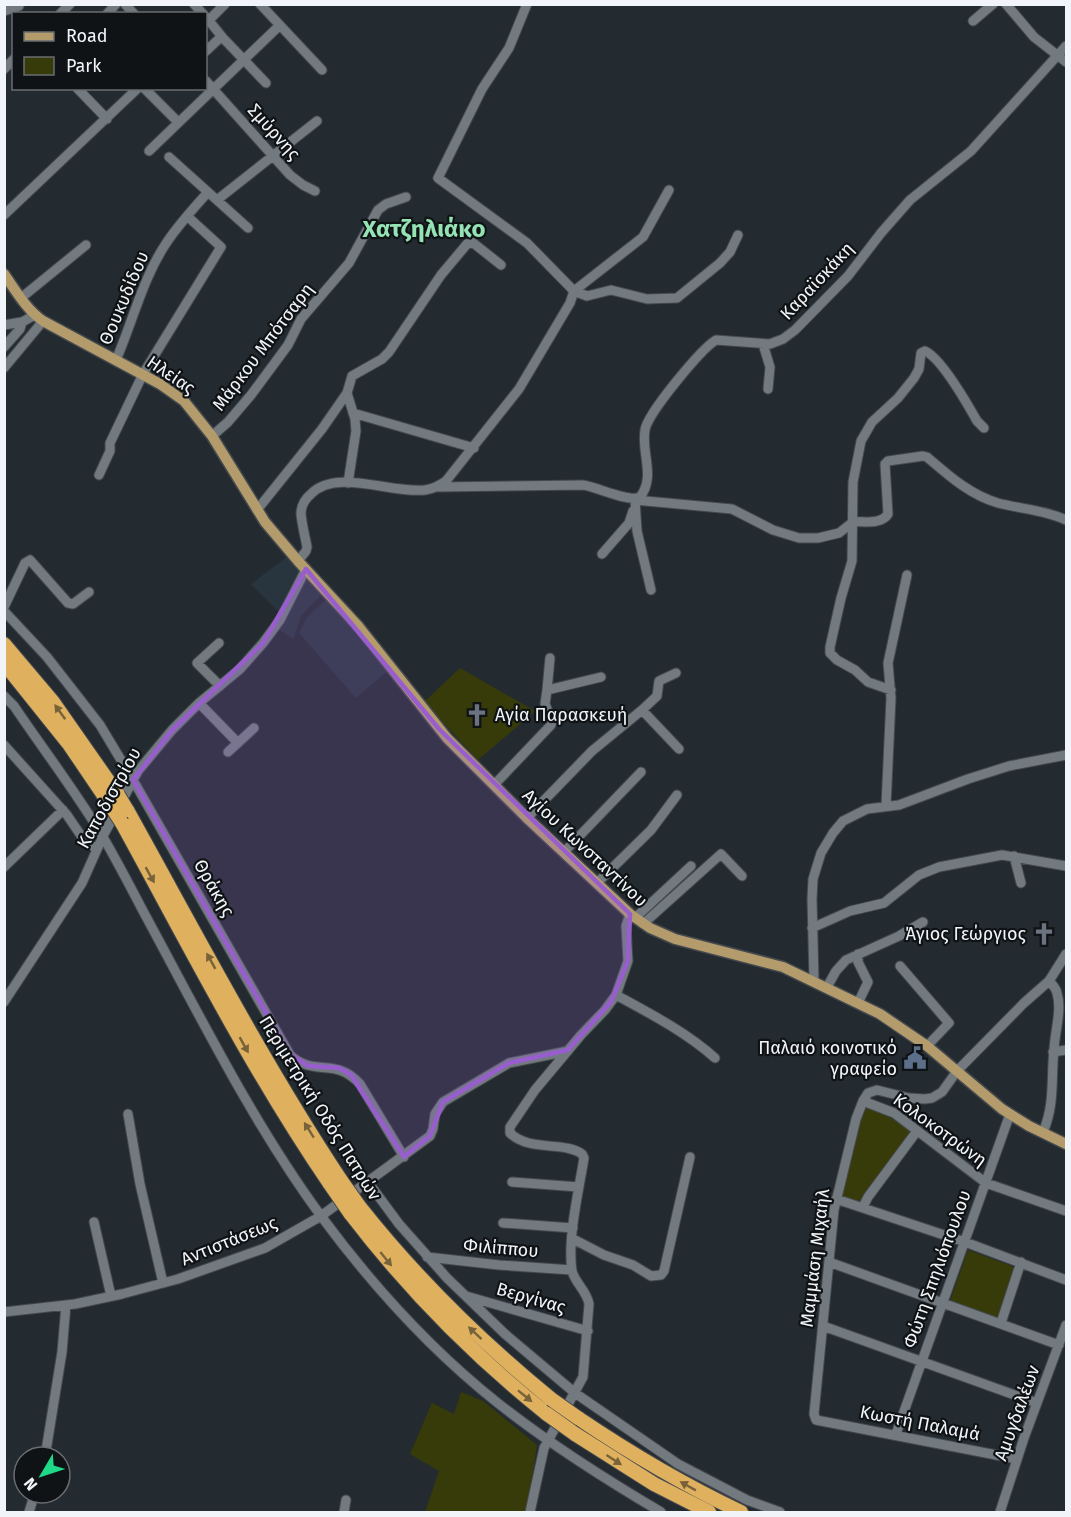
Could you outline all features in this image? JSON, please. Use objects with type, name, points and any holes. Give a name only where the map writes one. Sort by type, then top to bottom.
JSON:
[{"type":"highway","name":"Περιμετρική Οδός Πατρών","points":[[4,644],[52,702],[115,800],[294,1106],[335,1181],[392,1267],[497,1374],[547,1414],[627,1468],[684,1501],[709,1512]]},
{"type":"highway","name":"Περιμετρική Οδός Πατρών","points":[[4,663],[115,800]]},
{"type":"highway","name":"Περιμετρική Οδός Πατρών","points":[[355,1209],[457,1316],[500,1357],[551,1399],[661,1471],[690,1488],[741,1512]]},
{"type":"main road","name":"Ηλείας","points":[[4,274],[39,318],[170,390],[184,401],[212,436],[257,510],[302,565]]},
{"type":"main road","name":"Αγίου Κωνσταντίνου","points":[[302,565],[359,627],[439,729],[528,818],[636,918],[658,933],[763,961],[814,981],[858,1003],[895,1023],[927,1046],[1010,1114],[1066,1144]]},
{"type":"street","points":[[202,12],[225,4]]},
{"type":"street","points":[[260,4],[322,70]]},
{"type":"street","points":[[527,4],[509,48],[482,89],[438,178],[527,243],[574,291],[587,296],[611,290],[647,299],[677,298],[720,263],[730,252],[738,235]]},
{"type":"street","points":[[973,21],[993,4]]},
{"type":"street","points":[[1006,4],[1034,37],[1066,62]]},
{"type":"street","points":[[4,11],[20,8]]},
{"type":"street","points":[[207,22],[266,83]]},
{"type":"street","points":[[209,85],[244,60],[279,26]]},
{"type":"street","points":[[207,50],[221,37]]},
{"type":"street","name":"Καραϊσκάκη","points":[[602,554],[630,522],[635,500],[644,493],[648,481],[645,429],[683,372],[716,340],[763,344],[777,342],[801,325],[848,276],[910,200],[971,151],[1066,46]]},
{"type":"street","name":"Σμύρνης","points":[[209,85],[296,181],[315,191]]},
{"type":"street","points":[[79,90],[106,120]]},
{"type":"street","points":[[4,215],[136,90]]},
{"type":"street","points":[[146,90],[177,122]]},
{"type":"street","points":[[148,151],[205,90]]},
{"type":"street","points":[[217,200],[317,121]]},
{"type":"street","points":[[170,157],[249,228]]},
{"type":"street","points":[[439,487],[452,475],[519,389],[570,303],[574,291],[643,237],[669,190]]},
{"type":"street","name":"Θουκυδίδου","points":[[116,360],[143,288],[166,242],[208,192]]},
{"type":"street","name":"Μάρκου Μπότσαρη","points":[[212,436],[233,417],[255,390],[288,345],[303,316],[349,263],[378,210],[386,204],[406,197]]},
{"type":"street","points":[[99,475],[110,451],[110,443],[143,375],[221,247],[187,216]]},
{"type":"street","points":[[257,510],[322,429],[347,393],[352,376],[382,359],[389,352],[441,274],[467,244],[472,242],[501,265]]},
{"type":"street","points":[[21,298],[86,245]]},
{"type":"street","points":[[4,325],[39,318]]},
{"type":"street","points":[[4,368],[39,318]]},
{"type":"street","points":[[4,347],[20,329],[22,322]]},
{"type":"street","points":[[763,344],[770,367],[768,389]]},
{"type":"street","points":[[891,690],[868,682],[830,653],[841,598],[852,561],[853,483],[861,441],[872,422],[898,398],[914,378],[919,369],[921,353],[929,352],[984,428]]},
{"type":"street","points":[[347,393],[356,431],[348,483],[423,490],[439,487],[583,485],[635,500],[732,509],[773,530],[798,538],[818,538],[838,533],[853,522],[885,519],[888,514],[885,464],[888,461],[923,456],[958,483],[991,500],[1066,520]]},
{"type":"street","points":[[353,413],[474,448]]},
{"type":"street","name":"Καποδιστρίου","points":[[4,1002],[82,883],[103,836],[133,780],[164,739],[199,703],[245,664],[270,634],[302,565],[306,551],[301,513],[304,500],[323,485],[348,483]]},
{"type":"street","points":[[635,500],[636,531],[651,590]]},
{"type":"street","points":[[4,609],[25,563],[30,560],[69,603],[73,604],[89,592]]},
{"type":"street","points":[[886,806],[891,690],[888,663],[907,575]]},
{"type":"street","name":"Θράκης","points":[[4,609],[47,657],[100,725],[290,1055],[299,1064],[339,1068],[351,1075],[360,1084],[404,1156]]},
{"type":"street","points":[[219,643],[196,663],[220,686]]},
{"type":"street","points":[[494,785],[551,725],[552,721],[545,704],[550,658]]},
{"type":"street","points":[[528,818],[592,751],[657,696],[660,681],[676,673]]},
{"type":"street","points":[[548,690],[601,677]]},
{"type":"street","points":[[4,696],[14,706],[103,836],[238,1084],[276,1148],[321,1216],[372,1280],[441,1354],[496,1402],[608,1481],[661,1512]]},
{"type":"street","points":[[199,703],[238,743]]},
{"type":"street","points":[[642,710],[679,749]]},
{"type":"street","points":[[228,752],[254,728]]},
{"type":"street","points":[[4,745],[63,810],[84,840],[97,849]]},
{"type":"street","points":[[814,981],[813,879],[818,861],[832,832],[843,821],[854,814],[874,807],[899,805],[1009,766],[1066,755]]},
{"type":"street","points":[[564,852],[641,772]]},
{"type":"street","points":[[597,883],[651,830],[677,795]]},
{"type":"street","points":[[4,867],[63,810]]},
{"type":"street","points":[[530,1512],[547,1440],[583,1377],[588,1331],[588,1299],[572,1270],[573,1228],[584,1158],[580,1152],[545,1147],[519,1140],[512,1136],[509,1130],[511,1123],[535,1090],[616,995],[628,961],[626,926],[721,854],[742,876]]},
{"type":"street","points":[[812,928],[842,914],[884,903],[930,869],[991,856],[1014,856],[1066,866]]},
{"type":"street","points":[[1014,856],[1021,883]]},
{"type":"street","points":[[636,918],[691,867]]},
{"type":"street","points":[[827,987],[840,965],[923,922]]},
{"type":"street","points":[[858,954],[859,966],[868,982],[858,1003]]},
{"type":"street","points":[[863,1101],[872,1091],[891,1092],[909,1098],[932,1098],[946,1089],[957,1071],[1049,981],[1066,954]]},
{"type":"street","points":[[900,966],[949,1023],[927,1046]]},
{"type":"street","points":[[1043,1132],[1050,1113],[1053,1093],[1053,1052],[1058,1015],[1057,992],[1049,981]]},
{"type":"street","points":[[616,995],[687,1037],[715,1058]]},
{"type":"street","name":"Αντιστάσεως","points":[[4,1312],[66,1305],[111,1296],[219,1266],[265,1248],[321,1216],[429,1136],[433,1129],[435,1114],[444,1102],[509,1063],[568,1050]]},
{"type":"street","points":[[1053,1052],[1066,1050]]},
{"type":"street","name":"Κολοκοτρώνη","points":[[863,1101],[887,1109],[986,1183],[1066,1211]]},
{"type":"street","name":"Μαμμάση Μιχαήλ","points":[[816,1420],[814,1414],[836,1199],[850,1139],[863,1101]]},
{"type":"street","points":[[128,1114],[130,1137],[163,1283]]},
{"type":"street","name":"Φώτη Σπηλιόπουλου","points":[[896,1434],[1010,1114]]},
{"type":"street","points":[[863,1207],[917,1131]]},
{"type":"street","points":[[573,1239],[604,1255],[633,1265],[651,1276],[661,1275],[664,1271],[690,1157]]},
{"type":"street","points":[[368,1182],[427,1257],[465,1296],[505,1334],[575,1393],[678,1464],[747,1500],[780,1512]]},
{"type":"street","points":[[512,1182],[579,1187]]},
{"type":"street","points":[[836,1199],[965,1242],[1066,1280]]},
{"type":"street","points":[[93,1222],[111,1296]]},
{"type":"street","points":[[502,1223],[573,1228]]},
{"type":"street","name":"Φιλίππου","points":[[427,1257],[572,1270]]},
{"type":"street","points":[[829,1262],[1059,1345]]},
{"type":"street","points":[[1001,1323],[1021,1262]]},
{"type":"street","name":"Βεργίνας","points":[[465,1296],[588,1331]]},
{"type":"street","points":[[47,1445],[62,1352],[66,1305]]},
{"type":"street","name":"Αμυγδαλέων","points":[[1000,1512],[1066,1325]]},
{"type":"street","points":[[823,1326],[1037,1403]]},
{"type":"street","name":"Κωστή Παλαμά","points":[[816,1420],[1017,1459]]},
{"type":"street","points":[[344,1512],[346,1500]]},
{"type":"highlighted area","points":[[306,569],[439,729],[630,914],[628,961],[611,1002],[568,1050],[509,1063],[443,1102],[430,1136],[404,1157],[351,1075],[339,1068],[308,1066],[290,1055],[133,780],[172,730],[263,643]]},
{"type":"shaded area","points":[[289,555],[303,569],[280,613],[251,584]]},
{"type":"shaded area","points":[[307,574],[324,592],[301,616],[293,639],[278,629]]},
{"type":"shaded area","points":[[329,597],[389,670],[356,698],[299,633],[307,617]]},
{"type":"green space","points":[[460,668],[535,711],[478,760],[424,702]]},
{"type":"green space","points":[[863,1101],[913,1132],[860,1202],[840,1196]]},
{"type":"green space","points":[[968,1250],[1014,1267],[997,1318],[950,1301]]},
{"type":"green space","points":[[461,1392],[483,1401],[537,1445],[527,1512],[425,1512],[439,1471],[410,1454],[432,1403],[454,1414]]},
{"type":"place","name":"Αγία Παρασκευή","points":[[477,715]]},
{"type":"place","name":"Άγιος Γεώργιος","points":[[1044,934]]},
{"type":"place","name":"Παλαιό κοινοτικό γραφείο","points":[[915,1058]]},
{"type":"district","name":"Χατζηλιάκο","points":[[424,229]]}]
